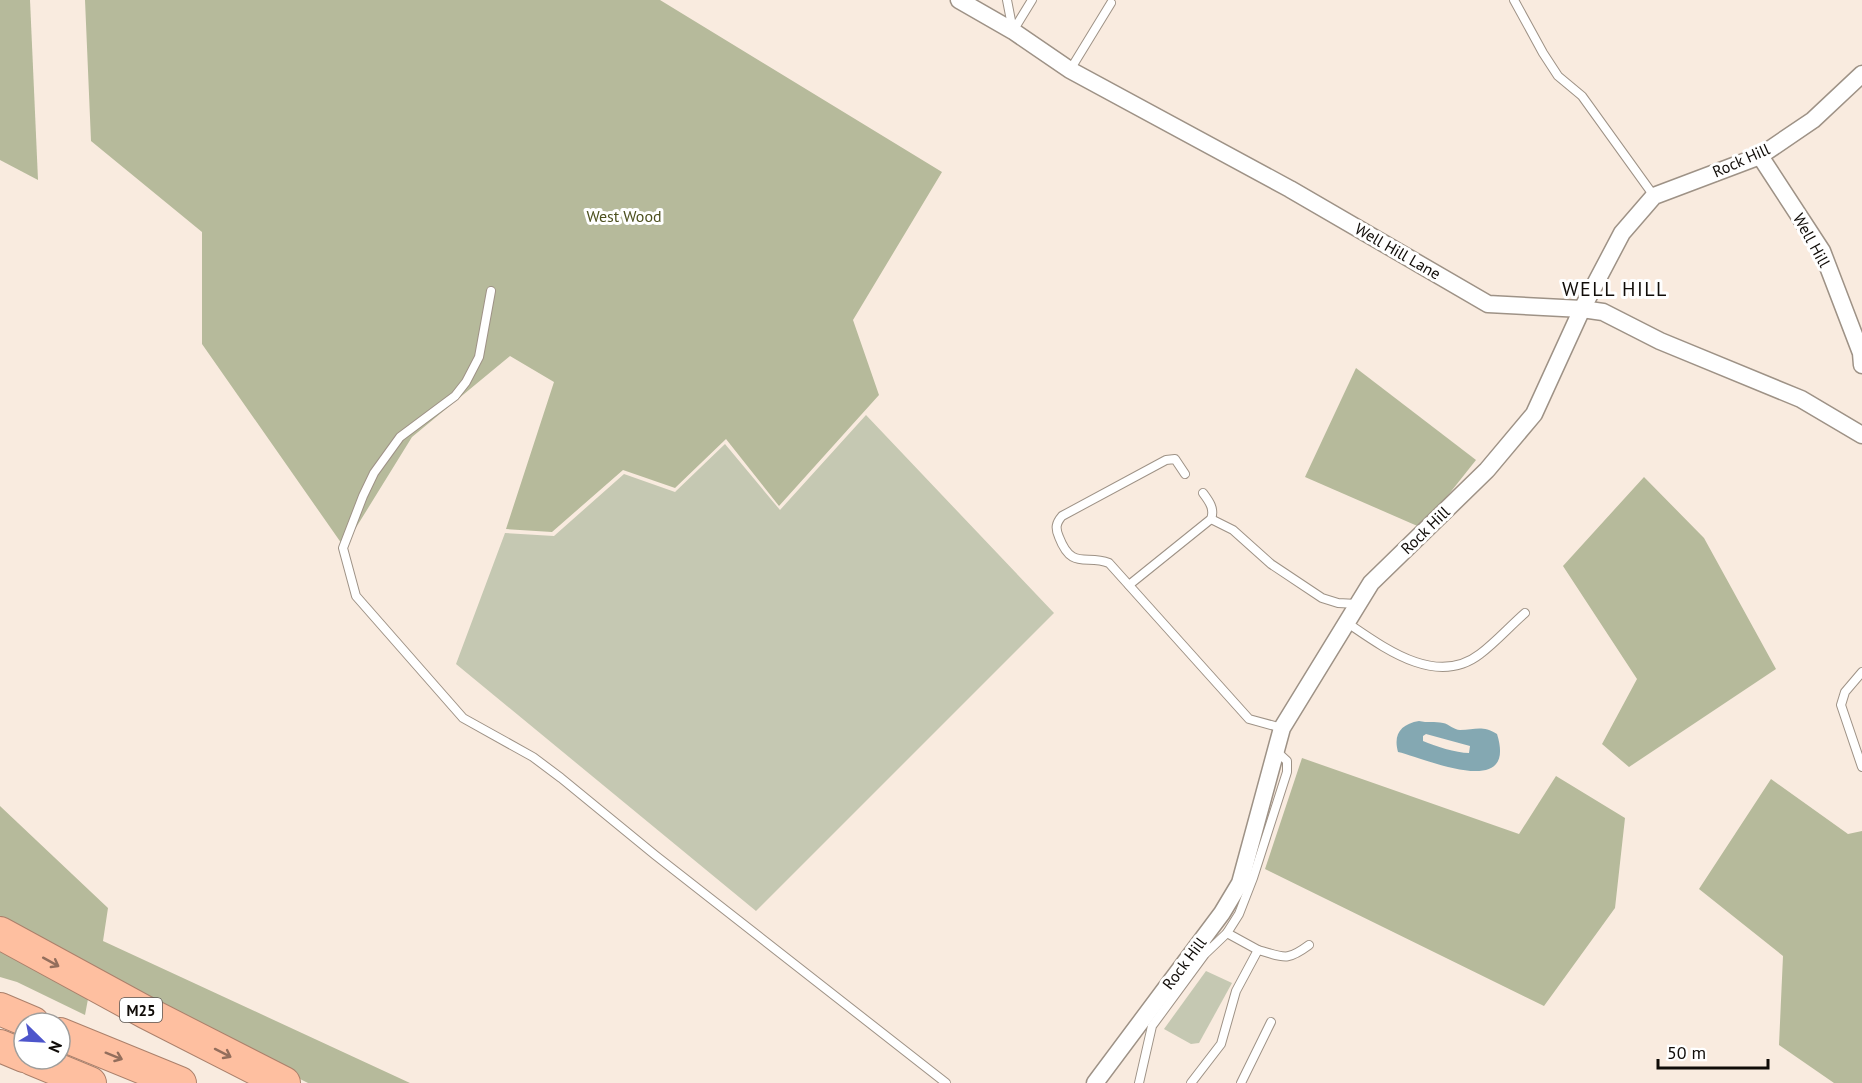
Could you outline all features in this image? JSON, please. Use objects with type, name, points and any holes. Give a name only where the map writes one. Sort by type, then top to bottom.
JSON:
[{"type":"highway","name":"M25","points":[[0,933],[145,1012],[284,1083]]},
{"type":"highway","points":[[72,1039],[180,1083]]},
{"type":"highway","points":[[61,1071],[90,1083]]},
{"type":"street","name":"Well Hill Lane","points":[[959,0],[1013,31],[1070,70],[1290,189],[1488,304],[1603,312],[1660,341],[1801,399],[1862,435]]},
{"type":"street","name":"Rock Hill","points":[[1095,1083],[1222,913],[1240,883],[1282,728],[1357,604],[1371,583],[1487,470],[1534,414],[1582,309],[1622,233],[1654,196],[1760,156],[1813,120],[1862,74]]},
{"type":"street","name":"Well Hill","points":[[1760,156],[1822,252],[1861,353],[1862,365]]},
{"type":"lane","points":[[1007,0],[1013,31]]},
{"type":"lane","points":[[1013,31],[1032,0]]},
{"type":"lane","points":[[1514,0],[1557,76],[1582,96],[1654,196]]},
{"type":"lane","points":[[1070,70],[1111,3]]},
{"type":"lane","points":[[491,291],[479,357],[466,382],[455,396],[400,437],[374,473],[363,496],[343,548],[356,596],[463,718],[533,757],[561,778],[655,855],[946,1083]]},
{"type":"lane","points":[[1185,474],[1175,459],[1166,460],[1062,516],[1057,522],[1056,529],[1062,544],[1073,558],[1084,561],[1098,559],[1109,563],[1249,719],[1282,728]]},
{"type":"lane","points":[[1129,585],[1212,519],[1210,503],[1203,493]]},
{"type":"lane","points":[[1212,519],[1233,530],[1271,564],[1322,598],[1338,603],[1357,604]]},
{"type":"lane","points":[[1346,622],[1408,660],[1419,664],[1448,666],[1465,662],[1479,655],[1525,613]]},
{"type":"lane","points":[[1862,672],[1845,692],[1841,705],[1862,767]]},
{"type":"lane","points":[[1142,1082],[1152,1026],[1205,954],[1227,933],[1246,898],[1287,772],[1287,761],[1275,750]]},
{"type":"lane","points":[[1227,933],[1258,950],[1284,957],[1294,956],[1309,945]]},
{"type":"lane","points":[[1191,1083],[1221,1044],[1236,991],[1258,950]]},
{"type":"lane","points":[[1241,1083],[1271,1022]]},
{"type":"green space","points":[[0,0],[30,0],[38,180],[0,160]]},
{"type":"green space","name":"West Wood","points":[[85,0],[660,0],[942,172],[853,320],[879,395],[779,506],[726,439],[675,488],[623,470],[552,532],[506,529],[554,382],[510,356],[412,437],[344,547],[202,344],[202,232],[91,141]]},
{"type":"green space","points":[[1356,368],[1476,460],[1422,528],[1305,477]]},
{"type":"green space","points":[[866,415],[1054,613],[756,911],[456,664],[505,533],[554,536],[624,474],[675,492],[725,444],[780,510]]},
{"type":"green space","points":[[1644,477],[1704,538],[1776,669],[1629,767],[1602,744],[1637,679],[1563,566]]},
{"type":"green space","points":[[1302,758],[1519,834],[1556,776],[1625,818],[1615,908],[1544,1006],[1265,869]]},
{"type":"green space","points":[[1771,779],[1848,834],[1862,831],[1862,1083],[1834,1083],[1779,1045],[1783,956],[1699,889]]},
{"type":"green space","points":[[0,806],[108,908],[103,941],[410,1083],[308,1083],[222,1040],[0,921]]},
{"type":"green space","points":[[0,950],[88,999],[85,1015],[17,982],[0,977]]},
{"type":"green space","points":[[1206,971],[1232,983],[1199,1043],[1191,1044],[1164,1029]]},
{"type":"water","points":[[1413,722],[1440,722],[1458,730],[1492,731],[1497,734],[1500,754],[1494,766],[1482,771],[1447,767],[1398,752],[1397,740],[1400,731]],"holes":[[[1426,734],[1470,746],[1469,753],[1458,752],[1423,741],[1423,736]]]},
{"type":"district","name":"WELL HILL","points":[[1615,289]]}]
